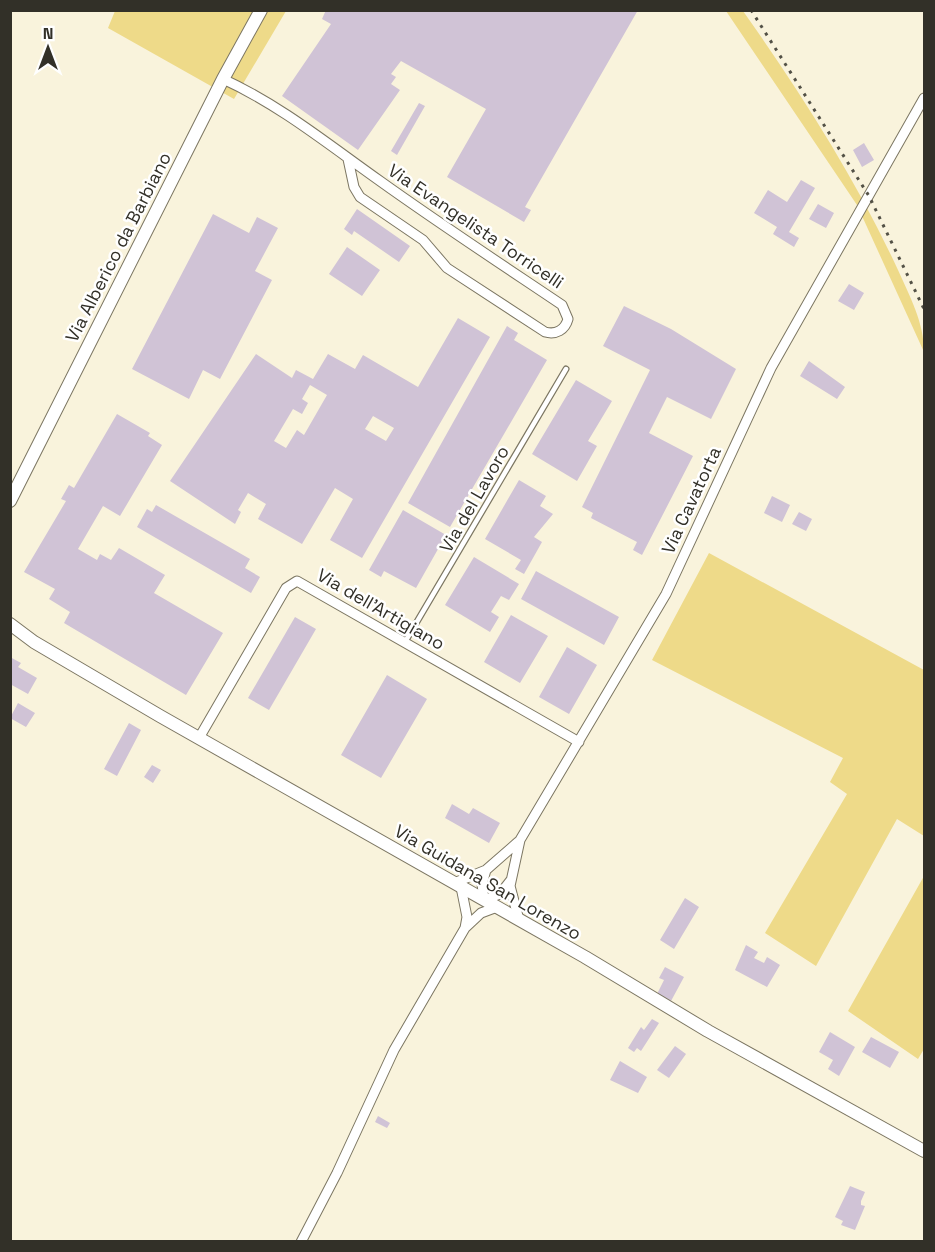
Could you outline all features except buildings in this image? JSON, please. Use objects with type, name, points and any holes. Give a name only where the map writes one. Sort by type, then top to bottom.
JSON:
[{"type":"street","points":[[250,10],[252,27]]},
{"type":"street","name":"Via Alberico da Barbiano","points":[[10,501],[223,80],[261,10]]},
{"type":"street","name":"Via Evangelista Torricelli","points":[[223,80],[259,96],[562,305],[568,319],[564,328],[555,333],[545,332],[447,268],[423,240],[360,197],[354,187],[348,159]]},
{"type":"street","name":"Via Cavatorta","points":[[519,920],[513,906],[511,880],[520,840],[666,594],[771,368],[924,98]]},
{"type":"street","name":"Via dell'Artigiano","points":[[199,738],[291,583],[303,583],[579,742]]},
{"type":"street","points":[[10,624],[34,642]]},
{"type":"street","points":[[10,636],[34,642]]},
{"type":"street","name":"Via Guidana San Lorenzo","points":[[34,642],[497,907],[708,1031],[924,1151]]},
{"type":"street","points":[[301,1242],[337,1173],[394,1050],[465,927],[467,917],[458,885],[486,870],[520,840]]},
{"type":"street","points":[[486,870],[482,884],[484,900],[500,894],[511,880]]},
{"type":"street","points":[[465,927],[482,913],[497,907]]},
{"type":"lane","name":"Via del Lavoro","points":[[405,642],[566,369]]},
{"type":"shaded area","points":[[115,11],[286,11],[234,99],[108,28]]},
{"type":"shaded area","points":[[726,11],[743,11],[786,73],[846,170],[882,236],[912,300],[922,330],[924,352],[857,205]]},
{"type":"shaded area","points":[[709,553],[924,670],[924,836],[897,819],[816,966],[765,933],[847,794],[830,782],[843,758],[652,660]]},
{"type":"shaded area","points":[[924,876],[924,1049],[918,1059],[848,1011]]},
{"type":"railway","points":[[751,10],[869,196],[924,309]]}]
